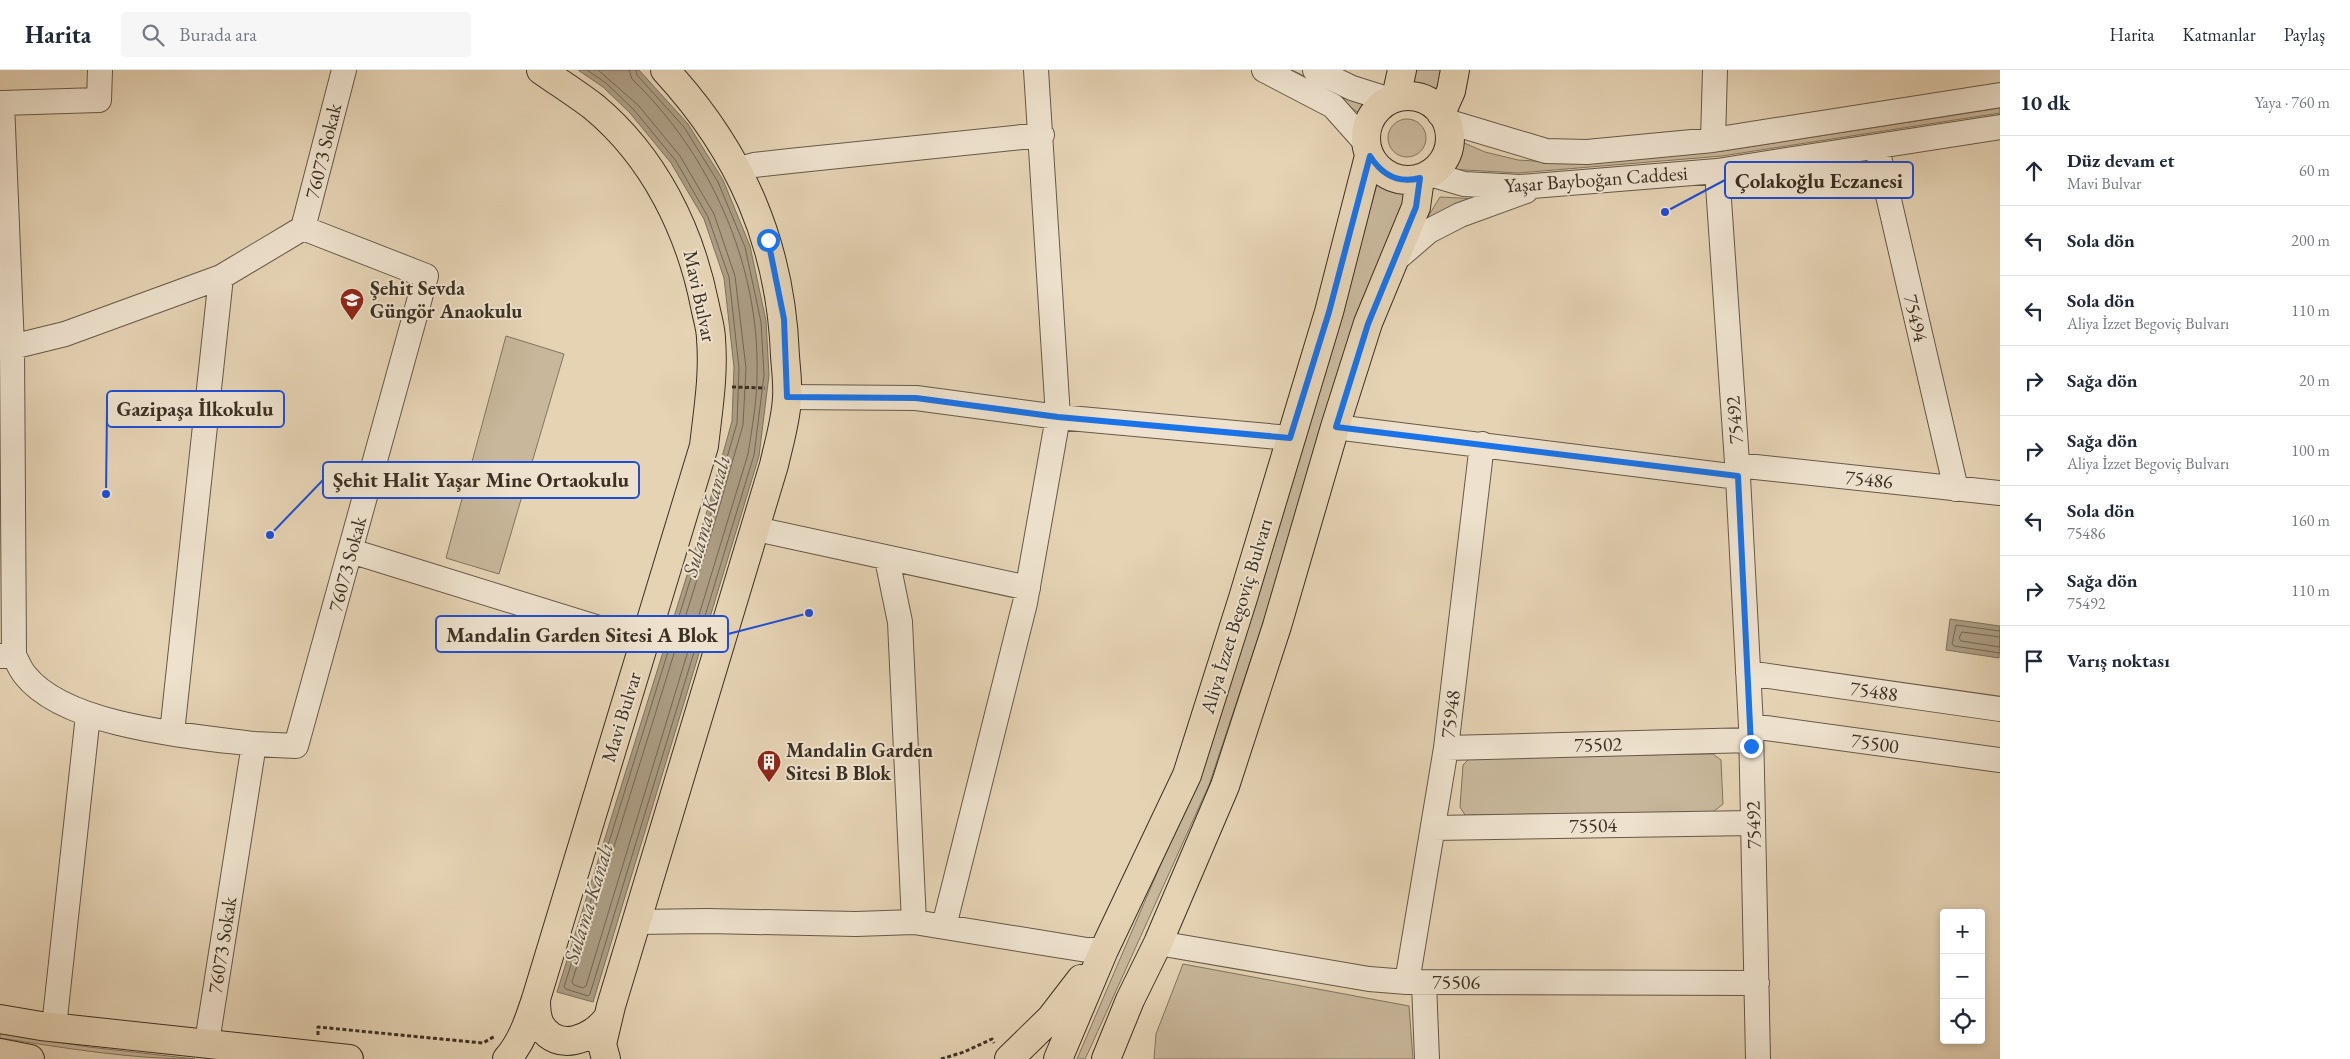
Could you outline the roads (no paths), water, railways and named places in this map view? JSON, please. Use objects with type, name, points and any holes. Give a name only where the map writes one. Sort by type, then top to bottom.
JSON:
[{"type":"main road","name":"Mavi Bulvar","points":[[502,1047],[524,1033],[536,999],[704,446],[711,386],[711,338],[700,276],[684,228],[667,197],[633,145],[594,107],[541,70]]},
{"type":"main road","points":[[1393,98],[1402,70]]},
{"type":"main road","points":[[1444,117],[1456,70]]},
{"type":"main road","points":[[606,1059],[602,1044],[607,1019],[774,465],[776,392],[784,319],[768,240],[751,197],[711,127],[670,71]]},
{"type":"main road","points":[[1415,97],[1427,101],[1444,117],[1449,132],[1449,146],[1445,158],[1425,176],[1399,180],[1387,175],[1377,167],[1368,150],[1368,122],[1380,107],[1393,98],[1415,97]]},
{"type":"main road","name":"Aliya İzzet Begoviç Bulvarı","points":[[1058,1059],[1104,950],[1187,775],[1243,598],[1329,312],[1368,150]]},
{"type":"main road","name":"Aliya İzzet Begoviç Bulvarı","points":[[1106,1059],[1130,1000],[1158,943],[1224,786],[1277,626],[1368,324],[1416,207],[1425,176]]},
{"type":"main road","points":[[1002,1051],[1051,1018],[1104,950]]},
{"type":"main road","points":[[536,999],[540,1025],[552,1037],[560,1040],[570,1041],[588,1036],[595,1032],[607,1019]]},
{"type":"main road","points":[[1127,1059],[1126,1035],[1130,1000]]},
{"type":"main road","points":[[0,1006],[48,1026]]},
{"type":"main road","points":[[0,1019],[349,1059]]},
{"type":"main road","points":[[0,1053],[30,1059]]},
{"type":"street","points":[[100,70],[99,100],[1,102],[6,347],[7,655],[37,686],[64,705],[88,715],[172,733],[254,744]]},
{"type":"street","name":"76073 Sokak","points":[[207,1042],[254,744],[296,746],[426,276],[303,228],[344,70]]},
{"type":"street","points":[[944,926],[1028,588],[1058,417],[1042,135],[1036,70]]},
{"type":"street","points":[[1264,70],[1333,106],[1368,150]]},
{"type":"street","points":[[1316,70],[1352,88],[1393,98]]},
{"type":"street","points":[[1713,140],[1715,70]]},
{"type":"street","name":"Yaşar Bayboğan Caddesi","points":[[1444,117],[1546,151],[1587,152],[1713,140],[2000,95]]},
{"type":"street","name":"Yaşar Bayboğan Caddesi","points":[[1425,176],[1464,184],[1520,187],[1718,171],[1877,148],[2000,127]]},
{"type":"street","points":[[736,170],[754,165],[1042,135]]},
{"type":"street","name":"75494","points":[[1877,148],[1956,489]]},
{"type":"street","name":"75492","points":[[1718,171],[1738,471],[1751,733],[1758,1059]]},
{"type":"street","points":[[1394,260],[1429,231],[1460,215],[1540,185]]},
{"type":"street","points":[[6,347],[65,334],[220,277],[303,228]]},
{"type":"street","points":[[172,733],[220,277]]},
{"type":"street","points":[[776,392],[916,398],[1058,417],[1290,438]]},
{"type":"street","name":"75486","points":[[1336,427],[1738,471],[2000,493]]},
{"type":"street","name":"75948","points":[[1427,1059],[1415,982],[1433,828],[1446,748],[1482,444]]},
{"type":"street","points":[[756,529],[887,559],[1028,588]]},
{"type":"street","points":[[351,551],[644,642]]},
{"type":"street","points":[[887,559],[900,622],[914,922]]},
{"type":"street","name":"75488","points":[[1748,673],[2000,709]]},
{"type":"street","points":[[48,1026],[88,715]]},
{"type":"street","name":"75502","points":[[1446,748],[1751,733]]},
{"type":"street","name":"75500","points":[[1751,733],[2000,760]]},
{"type":"street","name":"75504","points":[[1433,828],[1753,823]]},
{"type":"street","points":[[637,922],[708,921],[856,924],[914,922],[1087,950],[1104,950]]},
{"type":"street","name":"75506","points":[[1158,943],[1369,979],[1415,982],[1757,983]]},
{"type":"water","name":"Sulama Kanalı","points":[[578,70],[639,70],[688,124],[723,180],[750,246],[766,321],[769,375],[759,456],[593,1002],[557,992],[707,511],[732,421],[734,367],[724,278],[704,219],[671,163],[630,113],[603,87]]},
{"type":"water","points":[[1950,619],[2000,626],[1999,658],[1946,650]]},
{"type":"place","name":"Çolakoğlu Eczanesi","points":[[1665,212]]},
{"type":"place","name":"Şehit Sevda Güngör Anaokulu","points":[[352,321]]},
{"type":"place","name":"Gazipaşa İlkokulu","points":[[106,494]]},
{"type":"place","name":"Şehit Halit Yaşar Mine Ortaokulu","points":[[270,535]]},
{"type":"place","name":"Mandalin Garden Sitesi A Blok","points":[[809,613]]},
{"type":"place","name":"Mandalin Garden Sitesi B Blok","points":[[769,783]]}]
